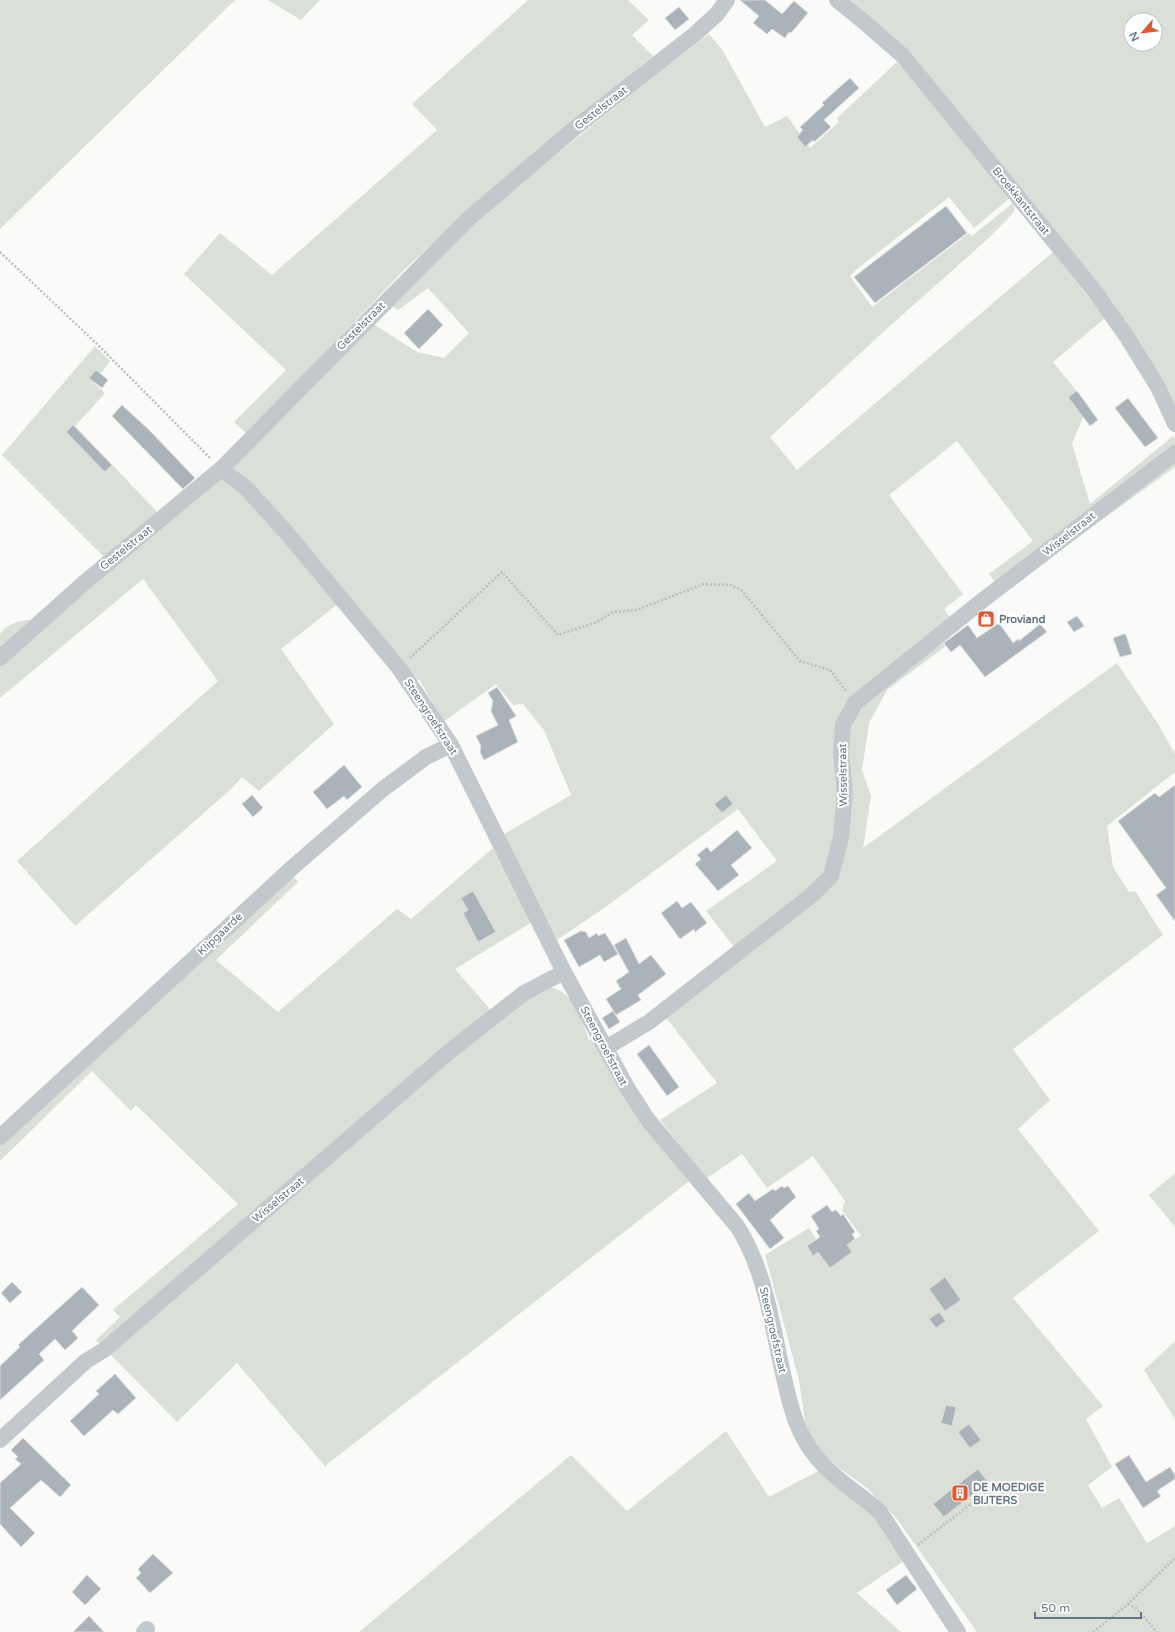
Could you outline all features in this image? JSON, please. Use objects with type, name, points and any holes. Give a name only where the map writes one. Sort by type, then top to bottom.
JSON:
[{"type":"street","name":"Gestelstraat","points":[[0,658],[84,582],[221,469],[467,220],[575,128],[696,34],[717,14],[727,0]]},
{"type":"street","name":"Broekkantstraat","points":[[837,0],[864,20],[903,56],[1093,289],[1127,337],[1158,387],[1175,424]]},
{"type":"street","name":"Wisselstraat","points":[[606,1048],[649,1022],[812,895],[831,876],[841,837],[845,793],[841,752],[843,725],[855,703],[983,600],[1175,452]]},
{"type":"street","name":"Steengroefstraat","points":[[221,469],[246,488],[286,532],[399,668],[451,745],[564,972],[628,1090],[648,1120],[737,1226],[748,1244],[758,1267],[791,1407],[802,1435],[813,1454],[826,1468],[880,1512],[958,1632]]},
{"type":"street","name":"Klipgaarde","points":[[0,1137],[294,866],[383,789],[426,757],[451,745]]},
{"type":"street","name":"Wisselstraat","points":[[0,1440],[86,1361],[104,1350],[450,1051],[524,993],[564,972]]},
{"type":"path","points":[[0,252],[96,343],[221,469]]},
{"type":"path","points":[[399,668],[502,572],[558,635],[597,622],[613,612],[636,610],[704,584],[731,585],[741,590],[800,661],[830,670],[855,703]]},
{"type":"path","points":[[908,1553],[982,1496]]},
{"type":"path","points":[[1093,1632],[1128,1604],[1175,1558]]},
{"type":"path","points":[[1128,1604],[1136,1608],[1157,1632]]},
{"type":"shaded area","points":[[0,0],[235,0],[0,229]]},
{"type":"shaded area","points":[[268,0],[320,0],[301,20]]},
{"type":"shaded area","points":[[528,0],[628,0],[649,20],[632,35],[653,56],[464,214],[404,270],[247,434],[234,422],[286,370],[184,274],[220,233],[272,275],[437,130],[412,104]]},
{"type":"shaded area","points":[[850,0],[1175,0],[1175,405],[1161,377],[1124,321],[866,14]]},
{"type":"shaded area","points":[[709,34],[723,51],[765,127],[787,116],[810,148],[839,122],[837,118],[897,62],[953,125],[1011,197],[974,228],[949,197],[857,269],[850,276],[872,307],[969,233],[972,236],[1013,203],[1015,209],[991,236],[881,334],[770,437],[797,470],[1053,252],[1105,318],[1053,362],[1088,405],[1072,444],[1090,504],[1173,436],[1175,440],[1175,467],[1002,592],[989,574],[1033,541],[957,441],[889,495],[963,594],[944,609],[956,626],[940,638],[946,646],[887,690],[869,723],[862,770],[871,796],[863,848],[1117,663],[1158,724],[1175,754],[1175,772],[1107,826],[1113,867],[1129,892],[1135,891],[1163,935],[1013,1049],[1050,1100],[1018,1129],[1099,1231],[1013,1298],[1103,1406],[1086,1419],[1112,1467],[1088,1485],[1102,1508],[1119,1498],[1147,1543],[1175,1526],[1175,1632],[977,1632],[897,1519],[867,1488],[835,1465],[820,1451],[811,1438],[805,1421],[799,1380],[765,1255],[809,1228],[828,1257],[861,1236],[842,1210],[845,1201],[813,1156],[767,1188],[742,1154],[706,1179],[660,1120],[717,1083],[664,1015],[742,957],[706,911],[777,861],[738,809],[607,906],[557,940],[504,834],[571,795],[544,730],[523,704],[513,705],[496,684],[443,722],[419,679],[413,682],[344,599],[281,649],[334,724],[259,791],[242,777],[230,790],[75,926],[17,861],[218,681],[143,579],[0,698],[0,634],[13,624],[29,620],[38,630],[372,323],[417,352],[444,358],[469,333],[428,288],[398,310],[390,304],[473,222],[656,74]]},
{"type":"shaded area","points":[[95,346],[110,361],[94,383],[105,393],[69,433],[97,461],[103,455],[159,514],[105,558],[2,455]]},
{"type":"shaded area","points":[[493,848],[534,921],[455,969],[488,1007],[495,1019],[547,987],[564,993],[575,1006],[589,1040],[596,1037],[693,1178],[325,1466],[237,1363],[177,1422],[96,1340],[120,1317],[113,1310],[238,1204],[136,1105],[131,1111],[92,1071],[0,1161],[0,1128],[285,867],[298,882],[216,960],[278,1012],[397,909],[411,919]]},
{"type":"shaded area","points":[[1175,1173],[1175,1227],[1149,1195]]},
{"type":"shaded area","points":[[1175,1341],[1175,1419],[1144,1370]]},
{"type":"shaded area","points":[[726,1431],[769,1497],[822,1469],[856,1494],[911,1556],[857,1593],[901,1632],[359,1632],[571,1455],[627,1511]]},
{"type":"building","points":[[740,0],[765,0],[782,14],[794,1],[808,13],[785,38],[772,29],[767,34],[753,23],[759,16]]},
{"type":"building","points":[[679,7],[689,19],[675,30],[665,18]]},
{"type":"building","points":[[850,78],[859,88],[824,120],[831,127],[814,142],[813,140],[805,147],[797,137],[803,130],[800,127],[824,105],[822,103]]},
{"type":"building","points":[[946,206],[967,233],[875,303],[854,277]]},
{"type":"building","points":[[428,309],[443,325],[419,349],[404,333]]},
{"type":"building","points":[[96,370],[108,380],[102,388],[89,378]]},
{"type":"building","points":[[1077,391],[1098,420],[1090,426],[1068,397]]},
{"type":"building","points":[[1128,398],[1158,438],[1145,447],[1115,408]]},
{"type":"building","points":[[122,405],[150,431],[195,478],[183,489],[112,416]]},
{"type":"building","points":[[73,425],[112,465],[105,472],[66,432]]},
{"type":"building","points":[[1077,616],[1084,626],[1074,632],[1067,622]]},
{"type":"building","points":[[999,623],[1013,643],[1018,639],[1019,641],[1040,624],[1047,632],[985,677],[960,645],[951,652],[944,643],[968,625],[977,638]]},
{"type":"building","points":[[1124,634],[1126,635],[1132,654],[1120,657],[1113,638]]},
{"type":"building","points":[[497,687],[516,716],[509,720],[518,742],[484,760],[480,752],[481,746],[476,736],[498,725],[491,711],[493,701],[488,693]]},
{"type":"building","points":[[344,765],[362,787],[347,800],[344,796],[327,809],[313,792]]},
{"type":"building","points":[[1175,785],[1175,921],[1156,895],[1166,888],[1118,821],[1155,793],[1159,797]]},
{"type":"building","points":[[252,795],[263,808],[253,817],[242,804]]},
{"type":"building","points":[[726,795],[733,804],[722,813],[714,804]]},
{"type":"building","points":[[737,830],[752,848],[731,865],[739,875],[718,891],[695,864],[701,859],[697,855],[707,847],[711,852]]},
{"type":"building","points":[[473,891],[496,932],[478,942],[463,913],[468,910],[461,898]]},
{"type":"building","points":[[677,901],[682,908],[691,902],[707,923],[695,932],[694,929],[680,939],[661,913]]},
{"type":"building","points":[[581,931],[586,932],[589,938],[597,933],[598,936],[605,933],[618,954],[604,962],[600,955],[579,967],[564,940]]},
{"type":"building","points":[[626,938],[639,964],[651,955],[666,974],[638,995],[641,1000],[616,1015],[606,999],[621,989],[616,981],[629,972],[614,945]]},
{"type":"building","points":[[613,1011],[620,1022],[609,1029],[602,1018]]},
{"type":"building","points":[[649,1045],[679,1087],[667,1096],[637,1054]]},
{"type":"building","points":[[782,1186],[784,1188],[788,1186],[796,1197],[770,1220],[784,1238],[770,1249],[736,1204],[749,1193],[755,1201],[773,1189],[775,1191]]},
{"type":"building","points":[[827,1205],[832,1212],[836,1210],[841,1216],[843,1214],[855,1232],[852,1234],[855,1239],[847,1245],[852,1252],[830,1268],[818,1252],[813,1256],[807,1246],[820,1237],[816,1231],[819,1229],[811,1216]]},
{"type":"building","points":[[945,1277],[961,1300],[945,1311],[929,1289]]},
{"type":"building","points":[[12,1282],[22,1292],[10,1303],[1,1293]]},
{"type":"building","points":[[82,1287],[99,1305],[72,1331],[78,1338],[65,1350],[55,1339],[39,1354],[44,1360],[0,1400],[0,1366],[20,1347],[18,1345]]},
{"type":"building","points":[[939,1312],[946,1321],[936,1328],[929,1319]]},
{"type":"building","points":[[115,1374],[136,1398],[118,1414],[113,1410],[84,1436],[70,1421],[99,1394],[96,1391]]},
{"type":"building","points":[[946,1405],[956,1407],[952,1426],[941,1423]]},
{"type":"building","points":[[969,1424],[981,1440],[970,1448],[958,1432]]},
{"type":"building","points":[[23,1438],[71,1485],[60,1497],[41,1480],[10,1508],[35,1533],[21,1547],[0,1524],[0,1483],[21,1464],[15,1459],[18,1457],[11,1450]]},
{"type":"building","points":[[1129,1455],[1146,1482],[1170,1467],[1175,1475],[1175,1479],[1157,1491],[1161,1496],[1143,1508],[1115,1464]]},
{"type":"building","name":"DE MOEDIGE BIJTERS","points":[[978,1469],[988,1482],[944,1517],[933,1504]]},
{"type":"building","points":[[153,1554],[173,1573],[150,1593],[136,1578],[141,1573],[138,1569]]},
{"type":"building","points":[[87,1575],[101,1589],[85,1605],[72,1592]]},
{"type":"building","points":[[906,1575],[917,1589],[897,1605],[886,1590]]},
{"type":"building","points":[[89,1616],[104,1632],[73,1632]]},
{"type":"place","name":"Proviand","points":[[986,619]]},
{"type":"place","name":"DE MOEDIGE BIJTERS","points":[[960,1493]]}]
